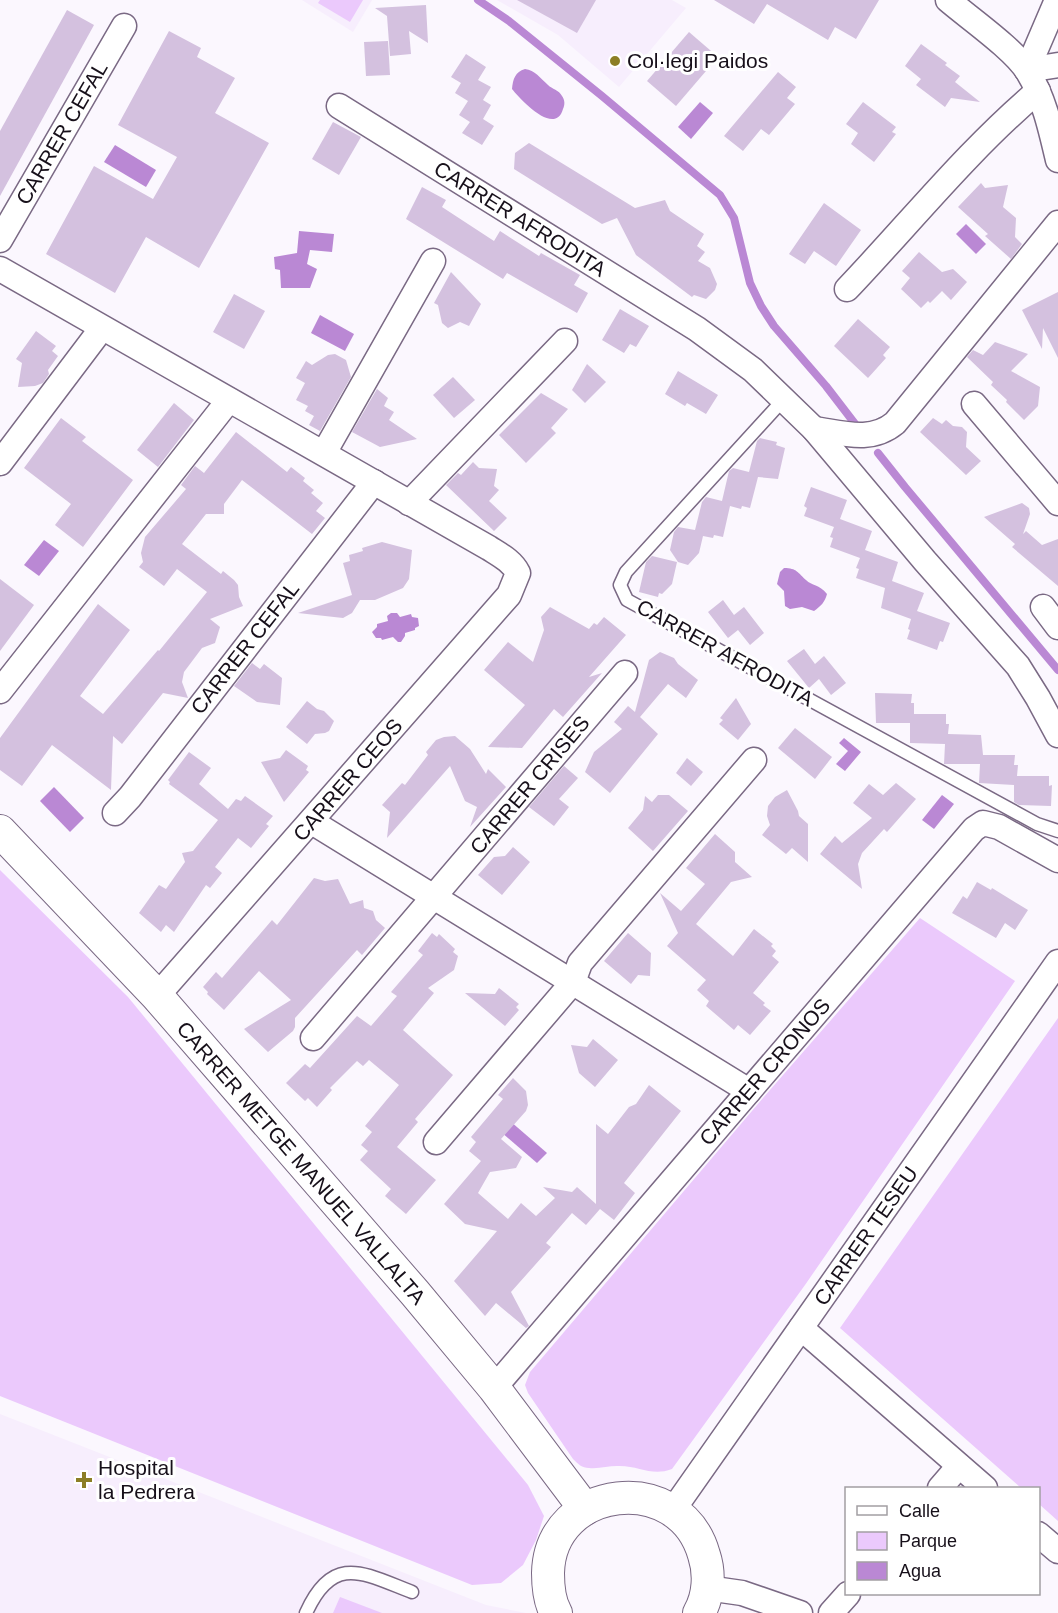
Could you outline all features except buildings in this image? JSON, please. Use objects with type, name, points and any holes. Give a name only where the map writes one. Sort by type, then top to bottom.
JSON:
[{"type":"street","points":[[948,0],[1011,52],[1033,81],[1049,123],[1058,160]]},
{"type":"street","points":[[846,289],[1017,108],[1033,81],[1058,0]]},
{"type":"street","name":"CARRER CEFAL","points":[[0,240],[124,26]]},
{"type":"street","points":[[1033,81],[1058,65]]},
{"type":"street","name":"CARRER AFRODITA","points":[[339,106],[697,329],[753,370],[814,429],[1017,666],[1058,735]]},
{"type":"street","points":[[814,429],[864,436],[887,430],[1058,223]]},
{"type":"street","points":[[324,453],[433,261]]},
{"type":"street","points":[[0,269],[409,503],[565,341]]},
{"type":"street","points":[[0,463],[102,328]]},
{"type":"street","points":[[0,691],[229,400]]},
{"type":"street","points":[[974,404],[1058,503]]},
{"type":"street","name":"CARRER CEFAL","points":[[115,813],[374,482]]},
{"type":"street","name":"CARRER CEOS","points":[[157,996],[509,595],[518,573],[514,565],[409,503]]},
{"type":"street","points":[[1043,607],[1058,627]]},
{"type":"street","name":"CARRER CRISES","points":[[314,1038],[625,673]]},
{"type":"street","points":[[436,1142],[573,982],[580,963],[754,760]]},
{"type":"street","points":[[312,822],[749,1091]]},
{"type":"street","name":"CARRER CRONOS","points":[[494,1388],[979,825],[991,824],[999,827],[1058,860]]},
{"type":"street","name":"CARRER METGE MANUEL VALLALTA","points":[[0,831],[157,996],[494,1388],[585,1509]]},
{"type":"street","name":"CARRER TESEU","points":[[673,1510],[1058,962]]},
{"type":"street","points":[[801,1328],[984,1487]]},
{"type":"street","points":[[941,1487],[959,1466]]},
{"type":"street","points":[[556,1613],[548,1586],[548,1564],[555,1542],[568,1523],[585,1509],[606,1499],[629,1496],[652,1500],[673,1510],[690,1525],[701,1544],[707,1565],[703,1600],[742,1593],[800,1613]]},
{"type":"street","points":[[1040,1536],[1058,1551]]},
{"type":"street","points":[[831,1613],[846,1595]]},
{"type":"lane","name":"CARRER AFRODITA","points":[[784,399],[626,572],[620,585],[623,594],[627,600],[1048,829],[1058,831]]},
{"type":"lane","points":[[306,1613],[314,1596],[324,1584],[337,1575],[354,1572],[412,1592]]},
{"type":"shaded area","points":[[302,0],[372,0],[353,32]]},
{"type":"shaded area","name":"Col·legi Paidos","points":[[497,0],[672,0],[686,8],[619,87],[558,35]]},
{"type":"shaded area","name":"Hospital la Pedrera","points":[[0,1414],[486,1605],[526,1613],[0,1613]]},
{"type":"green space","points":[[320,0],[363,0],[350,22],[318,3]]},
{"type":"green space","points":[[0,870],[128,997],[528,1485],[544,1516],[536,1540],[523,1565],[501,1583],[472,1585],[0,1396]]},
{"type":"green space","points":[[920,918],[1015,981],[805,1285],[672,1469],[658,1472],[625,1466],[587,1468],[580,1465],[573,1459],[528,1393],[525,1385],[530,1372],[763,1098]]},
{"type":"green space","points":[[1058,1018],[1058,1521],[1040,1505],[1040,1487],[1020,1487],[840,1328]]},
{"type":"green space","points":[[340,1597],[382,1613],[333,1613]]},
{"type":"water","points":[[525,69],[535,73],[561,94],[564,104],[559,117],[545,118],[512,89],[515,76]]},
{"type":"water","points":[[700,102],[713,113],[691,139],[678,127]]},
{"type":"water","points":[[115,145],[156,170],[146,187],[104,162]]},
{"type":"water","points":[[966,224],[986,244],[976,254],[956,234]]},
{"type":"water","points":[[299,231],[334,234],[332,252],[310,250],[307,264],[317,269],[310,288],[281,288],[280,270],[275,269],[274,257],[297,253]]},
{"type":"water","points":[[320,315],[354,334],[345,351],[311,333]]},
{"type":"water","points":[[44,540],[59,551],[39,576],[24,565]]},
{"type":"water","points":[[784,568],[795,570],[808,582],[821,588],[827,594],[824,602],[814,611],[802,607],[790,609],[785,606],[784,591],[777,584],[780,572]]},
{"type":"water","points":[[397,613],[400,617],[411,614],[412,617],[418,618],[419,626],[405,633],[401,642],[393,637],[382,640],[376,638],[372,632],[377,624],[388,621],[387,616]]},
{"type":"water","points":[[844,738],[861,752],[845,771],[836,764],[848,751],[839,743]]},
{"type":"water","points":[[54,787],[84,818],[70,832],[40,801]]},
{"type":"water","points":[[942,795],[954,804],[934,829],[922,820]]},
{"type":"water","points":[[503,1115],[547,1153],[537,1163],[494,1126]]},
{"type":"waterway","points":[[478,0],[509,21],[720,195],[734,218],[750,283],[761,306],[774,326],[826,386],[859,429]]},
{"type":"waterway","points":[[878,453],[1058,670]]},
{"type":"place","name":"Col·legi Paidos","points":[[615,61]]},
{"type":"place","name":"Hospital la Pedrera","points":[[84,1480]]}]
